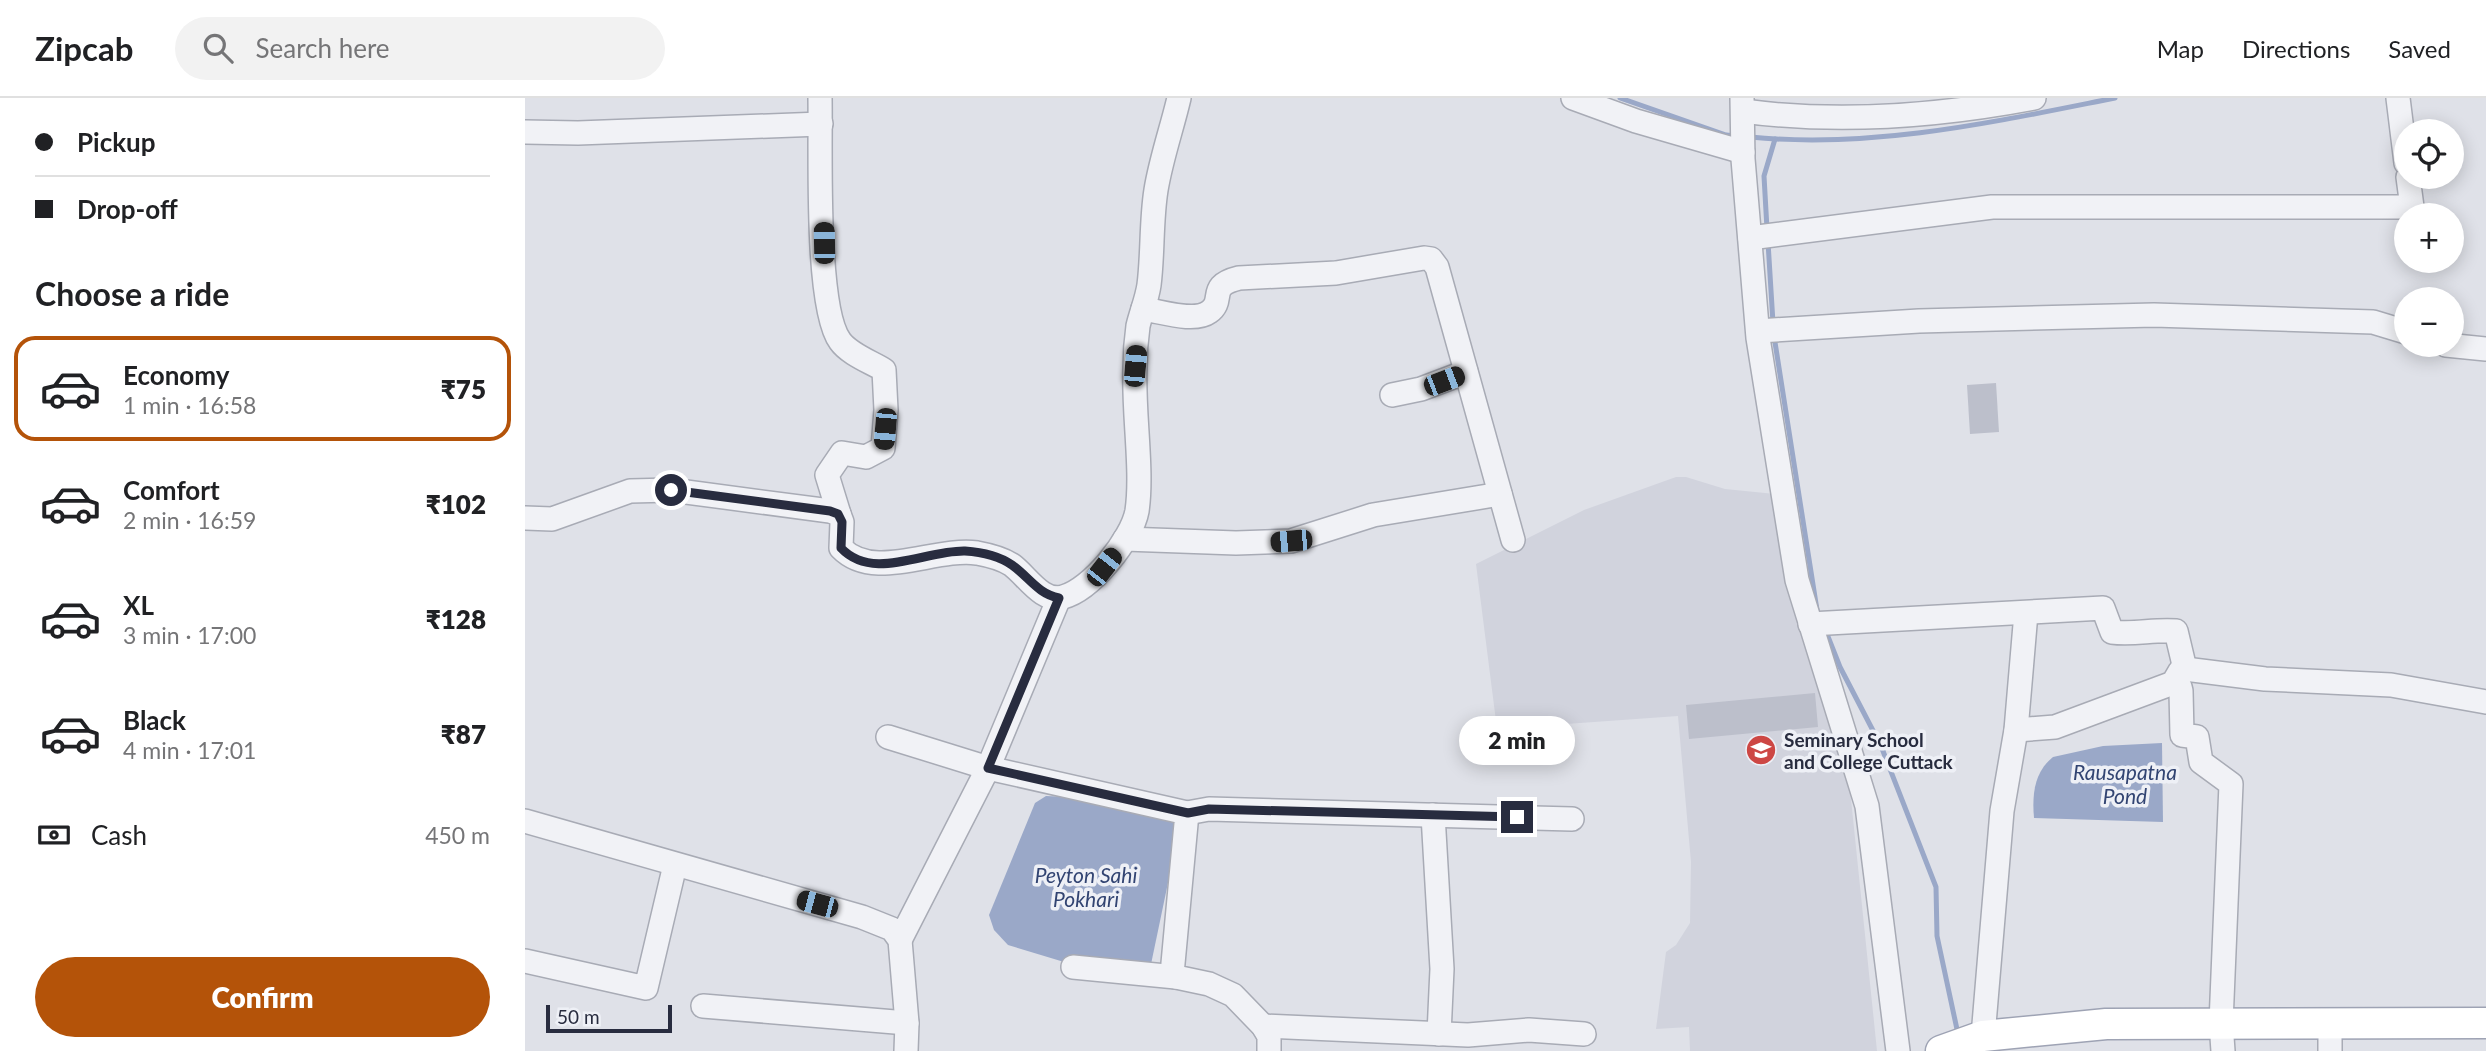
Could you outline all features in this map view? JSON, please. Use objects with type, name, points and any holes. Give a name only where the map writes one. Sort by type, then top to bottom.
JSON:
[{"type":"main road","points":[[1962,1043],[2106,1024],[2222,1037],[2330,1037],[2486,1023]]},
{"type":"street","points":[[820,98],[825,292],[830,326],[842,344],[884,370],[886,410],[883,448],[866,457],[842,453],[827,475],[842,522],[841,548],[850,558],[876,565],[965,551],[987,554],[1011,564],[1046,596],[1059,598],[1087,583],[1104,567],[1125,539],[1137,512],[1135,366],[1138,328],[1151,263],[1156,191],[1179,98]]},
{"type":"street","points":[[1573,98],[1636,121],[1743,148]]},
{"type":"street","points":[[1898,1051],[1867,806],[1797,580],[1758,331],[1743,148],[1743,108],[1782,116],[1913,116],[2034,98]]},
{"type":"street","points":[[2398,98],[2401,119]]},
{"type":"street","points":[[525,132],[578,133],[821,124]]},
{"type":"street","points":[[1750,238],[1992,207],[2412,207],[2410,189]]},
{"type":"street","points":[[1143,309],[1194,316],[1207,314],[1214,307],[1220,286],[1232,279],[1336,273],[1431,259],[1437,267],[1513,540]]},
{"type":"street","points":[[1758,331],[1919,321],[2154,315],[2373,322],[2394,328]]},
{"type":"street","points":[[2464,347],[2486,349]]},
{"type":"street","points":[[1392,395],[1421,389],[1466,372]]},
{"type":"street","points":[[525,518],[552,519],[630,491],[671,490],[838,514]]},
{"type":"street","points":[[1125,539],[1247,543],[1291,541],[1373,515],[1500,494]]},
{"type":"street","points":[[900,940],[988,768],[1059,598]]},
{"type":"street","points":[[1810,624],[2103,608],[2112,632],[2140,634],[2159,630],[2176,631],[2182,735],[2197,737],[2201,762],[2231,784],[2222,1037]]},
{"type":"street","points":[[1962,1043],[2016,730],[2026,614]]},
{"type":"street","points":[[2016,730],[2055,727],[2179,676],[2391,685],[2486,702]]},
{"type":"street","points":[[888,737],[988,768],[1188,813],[1209,809],[1572,819]]},
{"type":"street","points":[[1176,977],[1172,974],[1188,813]]},
{"type":"street","points":[[1433,815],[1442,969],[1439,1034]]},
{"type":"street","points":[[525,821],[862,917],[892,929],[900,940],[907,1023],[906,1051]]},
{"type":"street","points":[[525,961],[646,988],[675,865]]},
{"type":"street","points":[[1073,967],[1176,977],[1209,984],[1233,995],[1263,1026],[1269,1036],[1269,1051]]},
{"type":"street","points":[[703,1006],[907,1023]]},
{"type":"street","points":[[1263,1026],[1468,1035],[1529,1030],[1584,1034]]},
{"type":"shaded area","name":"Seminary School and College Cuttack","points":[[1676,477],[1686,477],[1725,489],[1775,494],[1848,770],[1877,1051],[1690,1051],[1689,1027],[1656,1029],[1666,952],[1676,945],[1690,923],[1691,862],[1678,716],[1497,729],[1476,564],[1584,510]]},
{"type":"water","name":"Rausapatna Pond","points":[[2162,743],[2163,822],[2034,818],[2033,801],[2038,777],[2053,757],[2103,746]]},
{"type":"water","name":"Peyton Sahi Pokhari","points":[[1046,796],[1069,797],[1174,822],[1179,830],[1150,969],[1074,965],[1008,945],[994,930],[989,915],[1035,803]]},
{"type":"building","points":[[1996,383],[1999,432],[1970,434],[1967,385]]},
{"type":"building","points":[[1815,693],[1818,727],[1689,739],[1686,705]]},
{"type":"waterway","points":[[1620,98],[1726,135],[1737,136]]},
{"type":"waterway","points":[[1750,137],[1796,140],[1888,136],[1979,124],[2115,98]]},
{"type":"waterway","points":[[1767,229],[1764,176],[1775,139]]},
{"type":"waterway","points":[[1768,242],[1773,323]]},
{"type":"waterway","points":[[1774,336],[1817,610]]},
{"type":"waterway","points":[[1825,629],[1840,667],[1881,746],[1936,887],[1937,936],[1958,1034]]},
{"type":"place","name":"Seminary School and College Cuttack","points":[[1761,750]]},
{"type":"route","points":[[671,490],[830,511],[838,514],[842,522],[841,548],[850,558],[876,565],[965,551],[987,554],[1011,564],[1046,596],[1059,598],[988,768],[1188,813],[1209,809],[1517,817]]}]
